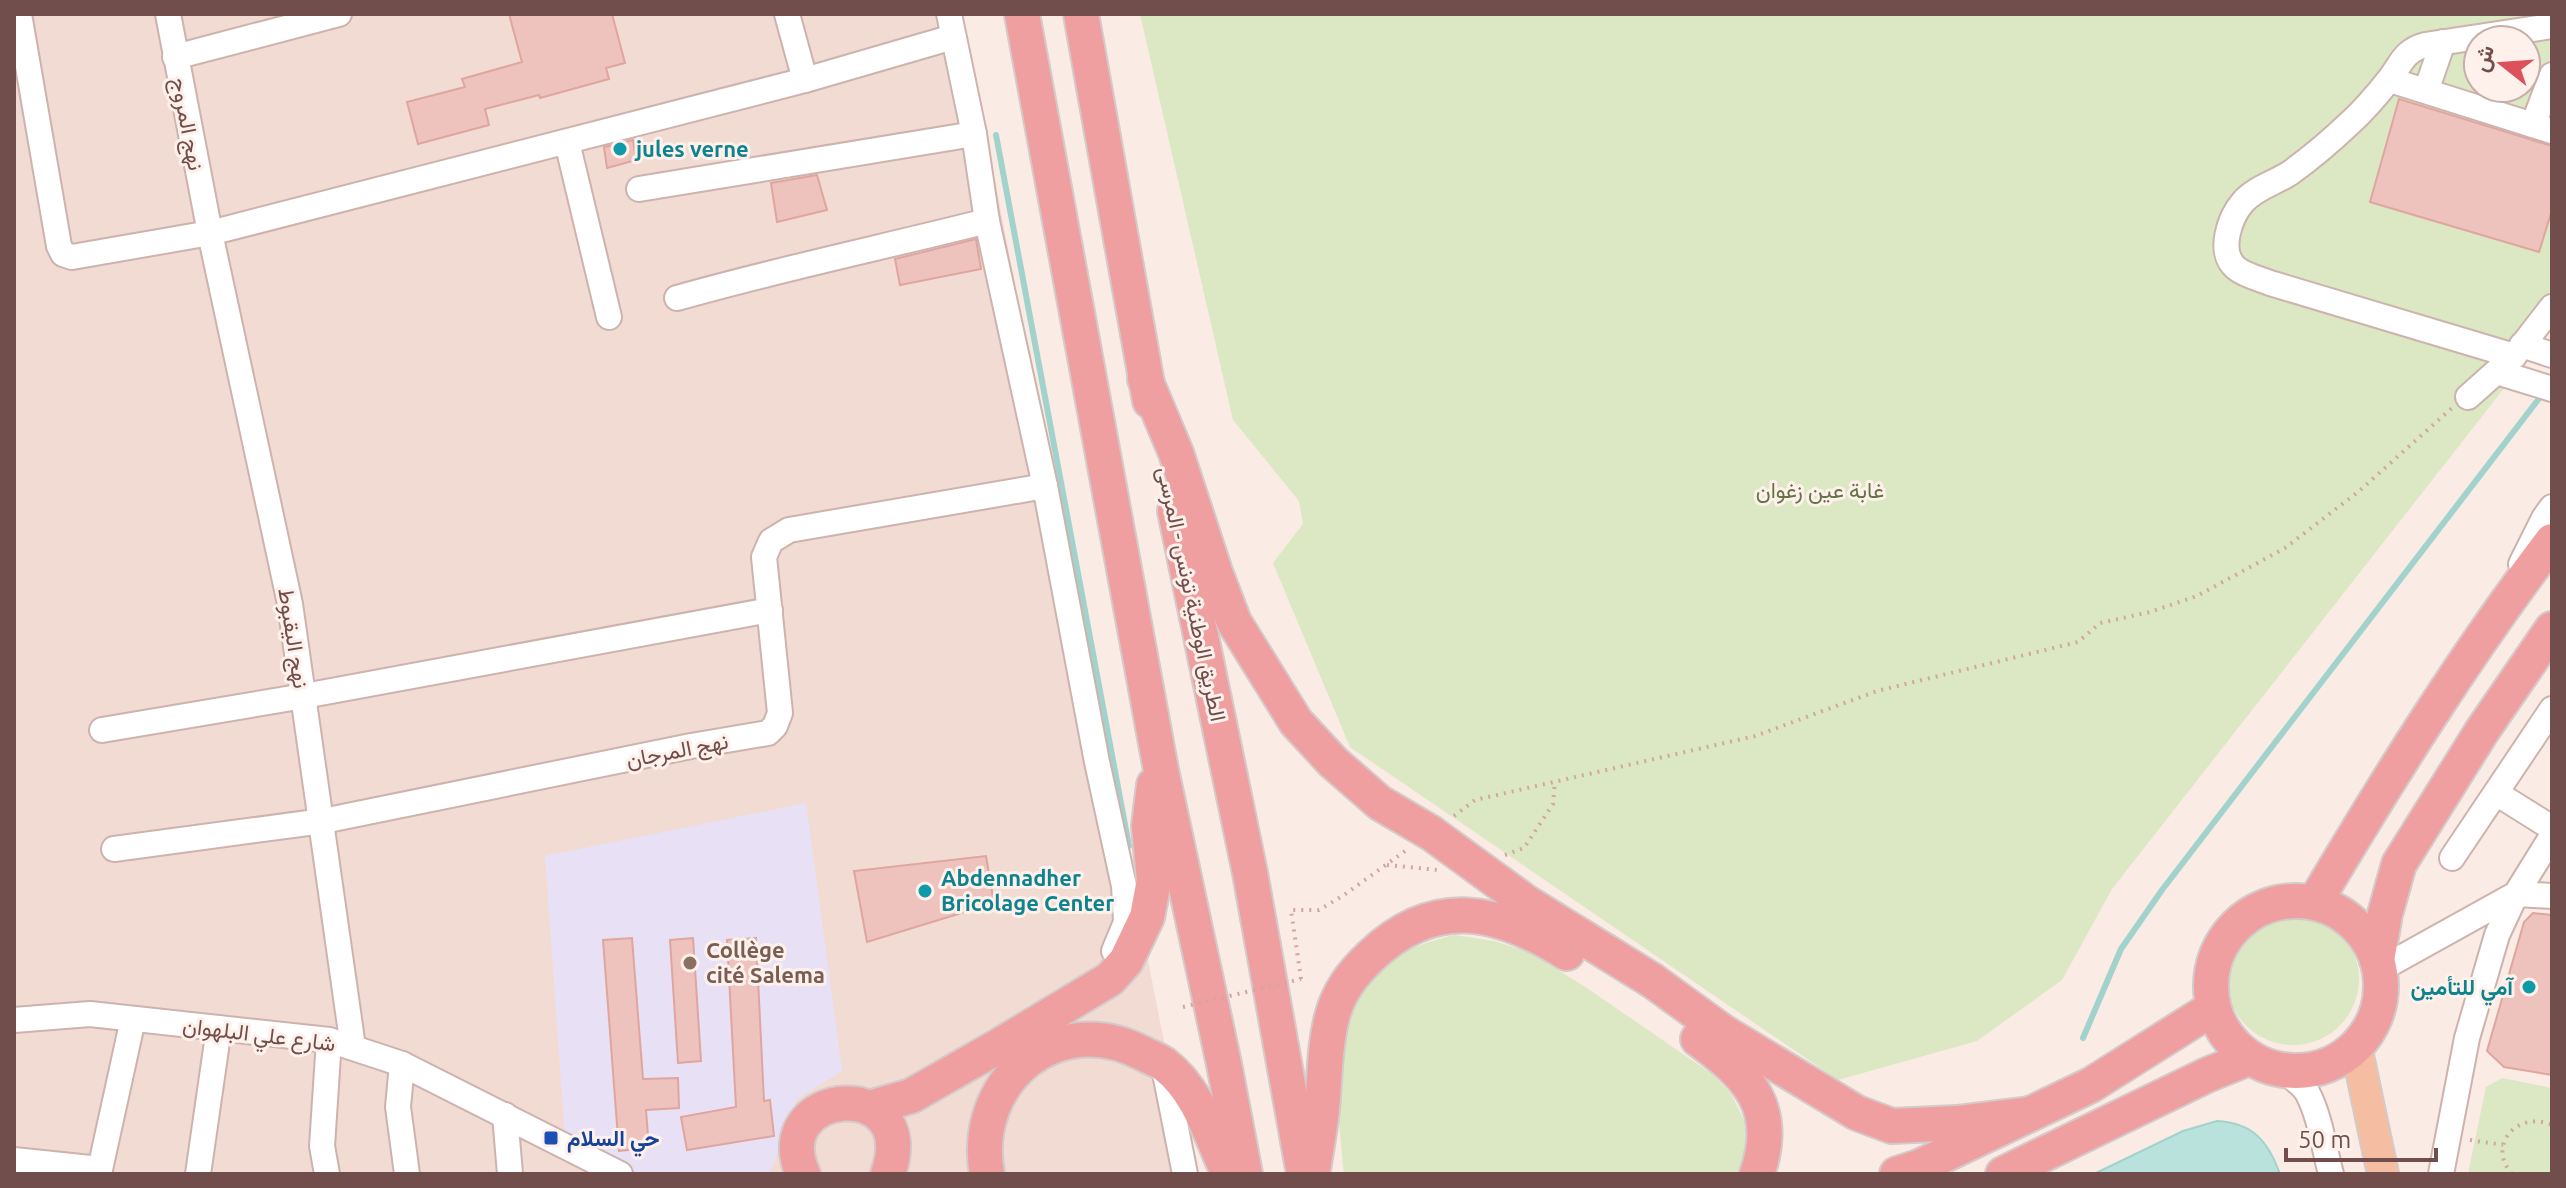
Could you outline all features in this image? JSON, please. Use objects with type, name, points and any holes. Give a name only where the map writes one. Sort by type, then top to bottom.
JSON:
[{"type":"highway","points":[[1022,14],[1161,770],[1245,1174]]},
{"type":"highway","name":"الطريق الوطنية تونس - المرسى","points":[[1081,14],[1145,379],[1250,873],[1304,1174]]},
{"type":"highway","points":[[1145,379],[1176,453],[1234,622],[1296,722],[1333,762],[1380,803],[1431,833],[1527,903],[1653,981],[1723,1032],[1857,1113],[1892,1126],[1957,1123],[2030,1114]]},
{"type":"highway","points":[[2315,902],[2484,635],[2552,541]]},
{"type":"highway","points":[[2378,965],[2368,940],[2354,923],[2336,910],[2315,902],[2296,900],[2276,903],[2258,909],[2241,920],[2228,934],[2212,969],[2210,989],[2213,1008],[2221,1028],[2233,1044],[2249,1058],[2283,1071],[2322,1067],[2340,1059],[2356,1046],[2374,1019],[2379,1003],[2378,965],[2385,914],[2399,864],[2482,731],[2552,629]]},
{"type":"highway","points":[[869,1108],[911,1096],[1110,979],[1126,961],[1147,917],[1154,880],[1149,826],[1153,788],[1161,770]]},
{"type":"highway","points":[[1312,1174],[1322,1107],[1325,1048],[1341,993],[1351,975],[1381,946],[1434,917],[1453,916],[1502,921],[1544,939],[1652,1005],[1722,1056],[1743,1075],[1761,1103],[1764,1153],[1757,1174]]},
{"type":"highway","points":[[1897,1174],[1919,1167],[2103,1079],[2213,1008]]},
{"type":"highway","points":[[987,1174],[985,1147],[989,1114],[1002,1088],[1015,1072],[1049,1047],[1089,1040],[1132,1047],[1163,1063],[1191,1091],[1229,1174]]},
{"type":"highway","points":[[2003,1174],[2207,1075],[2249,1058]]},
{"type":"highway","points":[[797,1171],[797,1145],[803,1127],[815,1112],[832,1103],[851,1102],[869,1108],[884,1120],[892,1138],[897,1168]]},
{"type":"main road","points":[[2356,1046],[2383,1174]]},
{"type":"street","points":[[19,14],[59,246],[63,254],[72,257],[210,233],[805,80],[951,26],[974,134],[987,221],[1045,486],[1100,777],[1124,886],[1126,922],[1116,947],[1074,1000]]},
{"type":"street","name":"نهج المروج","points":[[168,14],[210,233]]},
{"type":"street","points":[[175,57],[339,14]]},
{"type":"street","points":[[787,14],[805,80]]},
{"type":"street","points":[[2462,40],[2417,47],[2408,52],[2390,80],[2351,122],[2287,174],[2251,194],[2232,219],[2226,244],[2229,258],[2237,269],[2270,283],[2511,358],[2549,354]]},
{"type":"street","points":[[2426,91],[2443,42]]},
{"type":"street","points":[[2496,104],[2542,128],[2552,75]]},
{"type":"street","points":[[2390,80],[2426,91],[2462,95]]},
{"type":"street","points":[[639,189],[974,134]]},
{"type":"street","points":[[567,142],[609,317]]},
{"type":"street","points":[[677,298],[738,280],[987,221]]},
{"type":"street","name":"نهج اليقبوط","points":[[210,233],[290,604],[353,1047]]},
{"type":"street","points":[[2468,397],[2511,358],[2552,307]]},
{"type":"street","points":[[2511,358],[2526,380],[2552,389]]},
{"type":"street","name":"نهج المرجان","points":[[114,849],[323,821],[768,733],[775,726],[780,713],[764,557],[771,541],[789,530],[1045,486]]},
{"type":"street","points":[[2484,635],[2552,507]]},
{"type":"street","points":[[102,730],[770,610]]},
{"type":"street","points":[[2452,858],[2552,709]]},
{"type":"street","points":[[2496,793],[2552,828]]},
{"type":"street","points":[[2441,1174],[2467,1038],[2497,935],[2516,894],[2552,836]]},
{"type":"street","points":[[2378,965],[2516,894],[2552,896]]},
{"type":"street","name":"شارع علي البلهوان","points":[[14,1020],[90,1014],[329,1040],[402,1064],[614,1172]]},
{"type":"street","points":[[14,1160],[99,1172],[133,1019]]},
{"type":"street","points":[[198,1174],[219,1028]]},
{"type":"street","points":[[327,1174],[322,1146],[329,1040]]},
{"type":"street","points":[[1163,1063],[1185,1174]]},
{"type":"street","points":[[402,1064],[398,1107],[407,1174]]},
{"type":"street","points":[[2283,1071],[2307,1093],[2331,1174]]},
{"type":"street","points":[[505,1115],[510,1174]]},
{"type":"path","points":[[1183,1007],[1301,979],[1291,910],[1319,910],[1475,800],[1755,736],[1877,691],[2078,642],[2100,623],[2150,612],[2197,596],[2285,548],[2358,492],[2456,404],[2468,397]]},
{"type":"path","points":[[2512,1174],[2503,1158],[2503,1145],[2508,1134],[2517,1125],[2529,1120],[2542,1120],[2552,1125]]},
{"type":"path","points":[[2447,1137],[2503,1145]]},
{"type":"shaded area","points":[[14,14],[962,14],[1190,1174],[14,1174]]},
{"type":"shaded area","name":"Collège cité Salema","points":[[806,803],[842,1071],[797,1099],[772,1168],[767,1174],[638,1174],[565,1137],[545,856]]},
{"type":"green space","name":"غابة عين زغوان","points":[[1140,14],[2552,14],[2552,327],[2112,889],[2062,980],[1977,1041],[1838,1080],[1350,747],[1273,563],[1303,524],[1299,501],[1233,420]]},
{"type":"green space","points":[[2293,913],[2318,918],[2340,932],[2354,954],[2359,979],[2354,1004],[2340,1026],[2318,1040],[2293,1045],[2268,1040],[2246,1026],[2232,1004],[2227,979],[2232,954],[2246,932],[2268,918]]},
{"type":"green space","points":[[1454,935],[1494,941],[1529,952],[1712,1074],[1731,1094],[1748,1128],[1744,1158],[1738,1174],[1344,1174],[1338,1106],[1339,1062],[1349,1018],[1361,991],[1371,976],[1389,961],[1420,945]]},
{"type":"green space","points":[[2502,1078],[2552,1088],[2552,1174],[2468,1174],[2486,1087]]},
{"type":"water","points":[[2217,1121],[2240,1125],[2258,1136],[2280,1174],[2094,1174],[2183,1131]]},
{"type":"building","points":[[509,14],[612,14],[625,63],[606,68],[609,79],[485,109],[489,125],[418,144],[407,102],[465,87],[462,79],[522,62]]},
{"type":"building","points":[[2399,99],[2552,146],[2552,210],[2539,252],[2370,202]]},
{"type":"building","name":"jules verne","points":[[633,140],[636,160],[607,168],[604,147]]},
{"type":"building","points":[[817,175],[827,210],[777,222],[771,183]]},
{"type":"building","points":[[976,239],[981,269],[900,285],[895,259]]},
{"type":"building","name":"Abdennadher Bricolage Center","points":[[986,856],[994,903],[867,942],[854,871]]},
{"type":"building","name":"آمي للتأمين","points":[[2533,913],[2552,915],[2552,1075],[2504,1067],[2487,1051],[2524,922]]},
{"type":"building","points":[[632,938],[643,1079],[678,1078],[679,1108],[646,1110],[649,1148],[619,1151],[603,940]]},
{"type":"building","points":[[693,938],[701,1061],[678,1063],[670,940]]},
{"type":"building","points":[[756,938],[764,1101],[770,1100],[774,1136],[687,1150],[681,1117],[736,1107],[727,940]]},
{"type":"waterway","points":[[996,135],[1129,846]]},
{"type":"waterway","points":[[2083,1038],[2121,949],[2162,890],[2544,392]]},
{"type":"place","name":"jules verne","points":[[620,149]]},
{"type":"place","name":"Abdennadher Bricolage Center","points":[[925,891]]},
{"type":"place","name":"Collège cité Salema","points":[[690,963]]},
{"type":"place","name":"آمي للتأمين","points":[[2529,987]]},
{"type":"place","name":"حي السلام","points":[[551,1138]]}]
